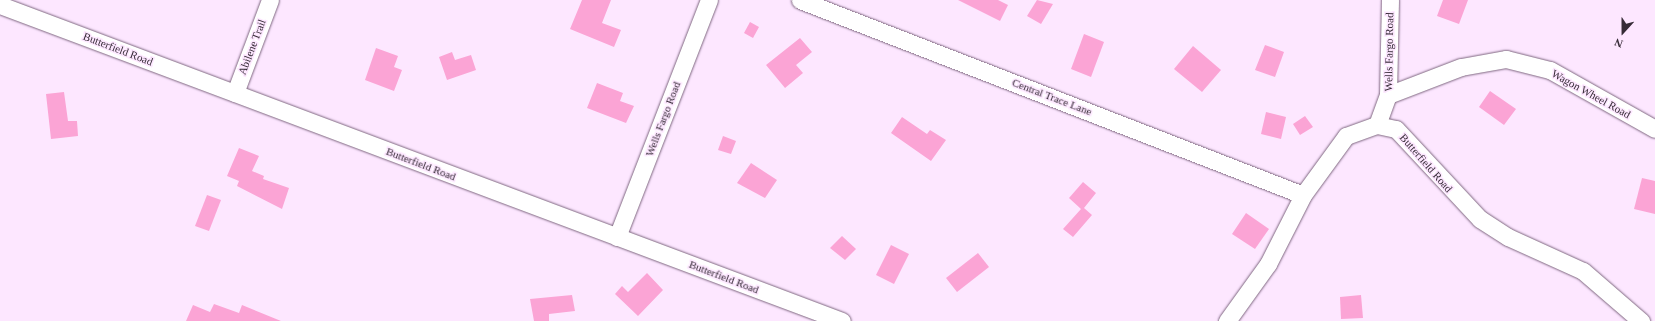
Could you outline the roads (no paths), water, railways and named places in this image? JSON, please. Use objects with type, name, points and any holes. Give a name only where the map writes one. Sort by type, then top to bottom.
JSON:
[{"type":"street","name":"Abilene Trail","points":[[235,94],[270,0]]},
{"type":"street","name":"Wells Fargo Road","points":[[617,237],[709,0]]},
{"type":"street","name":"Central Trace Lane","points":[[800,0],[1303,195]]},
{"type":"street","name":"Wells Fargo Road","points":[[1377,125],[1388,95],[1390,0]]},
{"type":"street","name":"Butterfield Road","points":[[0,5],[842,321]]},
{"type":"street","name":"Wagon Wheel Road","points":[[1388,95],[1461,67],[1506,59],[1550,70],[1655,129]]},
{"type":"street","name":"Butterfield Road","points":[[1228,321],[1268,264],[1303,195],[1346,136],[1377,125],[1396,128],[1480,219],[1508,237],[1583,271],[1641,321]]}]
